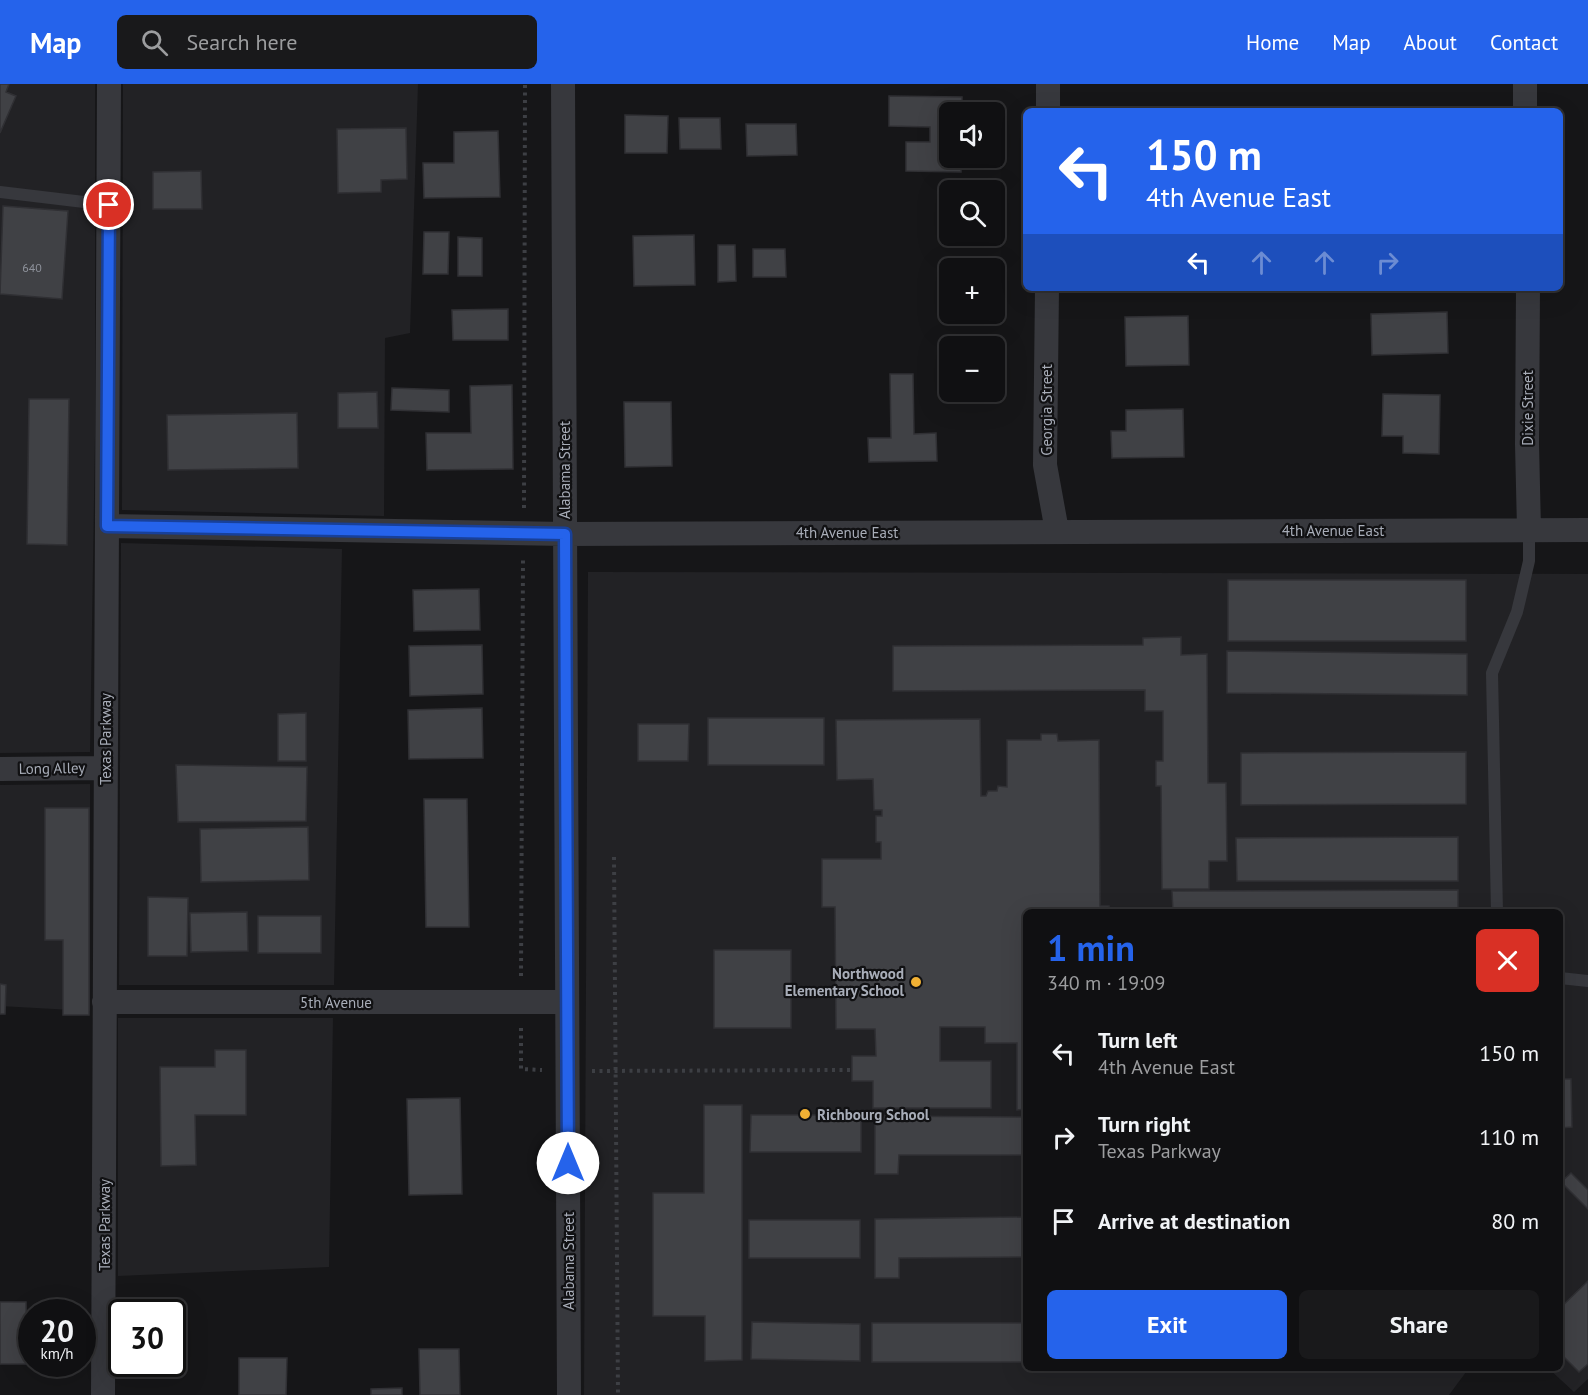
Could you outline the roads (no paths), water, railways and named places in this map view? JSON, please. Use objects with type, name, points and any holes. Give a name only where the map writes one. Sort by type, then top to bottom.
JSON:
[{"type":"street","name":"Texas Parkway","points":[[103,1395],[104,768],[109,84]]},
{"type":"street","name":"Alabama Street","points":[[563,84],[569,1395]]},
{"type":"street","points":[[1048,84],[1048,108]]},
{"type":"street","points":[[1526,84],[1526,108]]},
{"type":"street","name":"Georgia Street","points":[[1047,291],[1045,465],[1057,531]]},
{"type":"street","name":"Dixie Street","points":[[1528,291],[1529,529]]},
{"type":"street","name":"4th Avenue East","points":[[107,526],[565,534],[1588,530]]},
{"type":"street","name":"Long Alley","points":[[0,769],[104,768]]},
{"type":"street","name":"5th Avenue","points":[[104,1002],[567,1002]]},
{"type":"lane","points":[[0,192],[109,205]]},
{"type":"lane","points":[[1497,909],[1492,674],[1517,612],[1529,561],[1529,529]]},
{"type":"lane","points":[[1563,978],[1588,981]]},
{"type":"place","name":"Northwood Elementary School","points":[[916,982]]},
{"type":"place","name":"Richbourg School","points":[[805,1114]]}]
